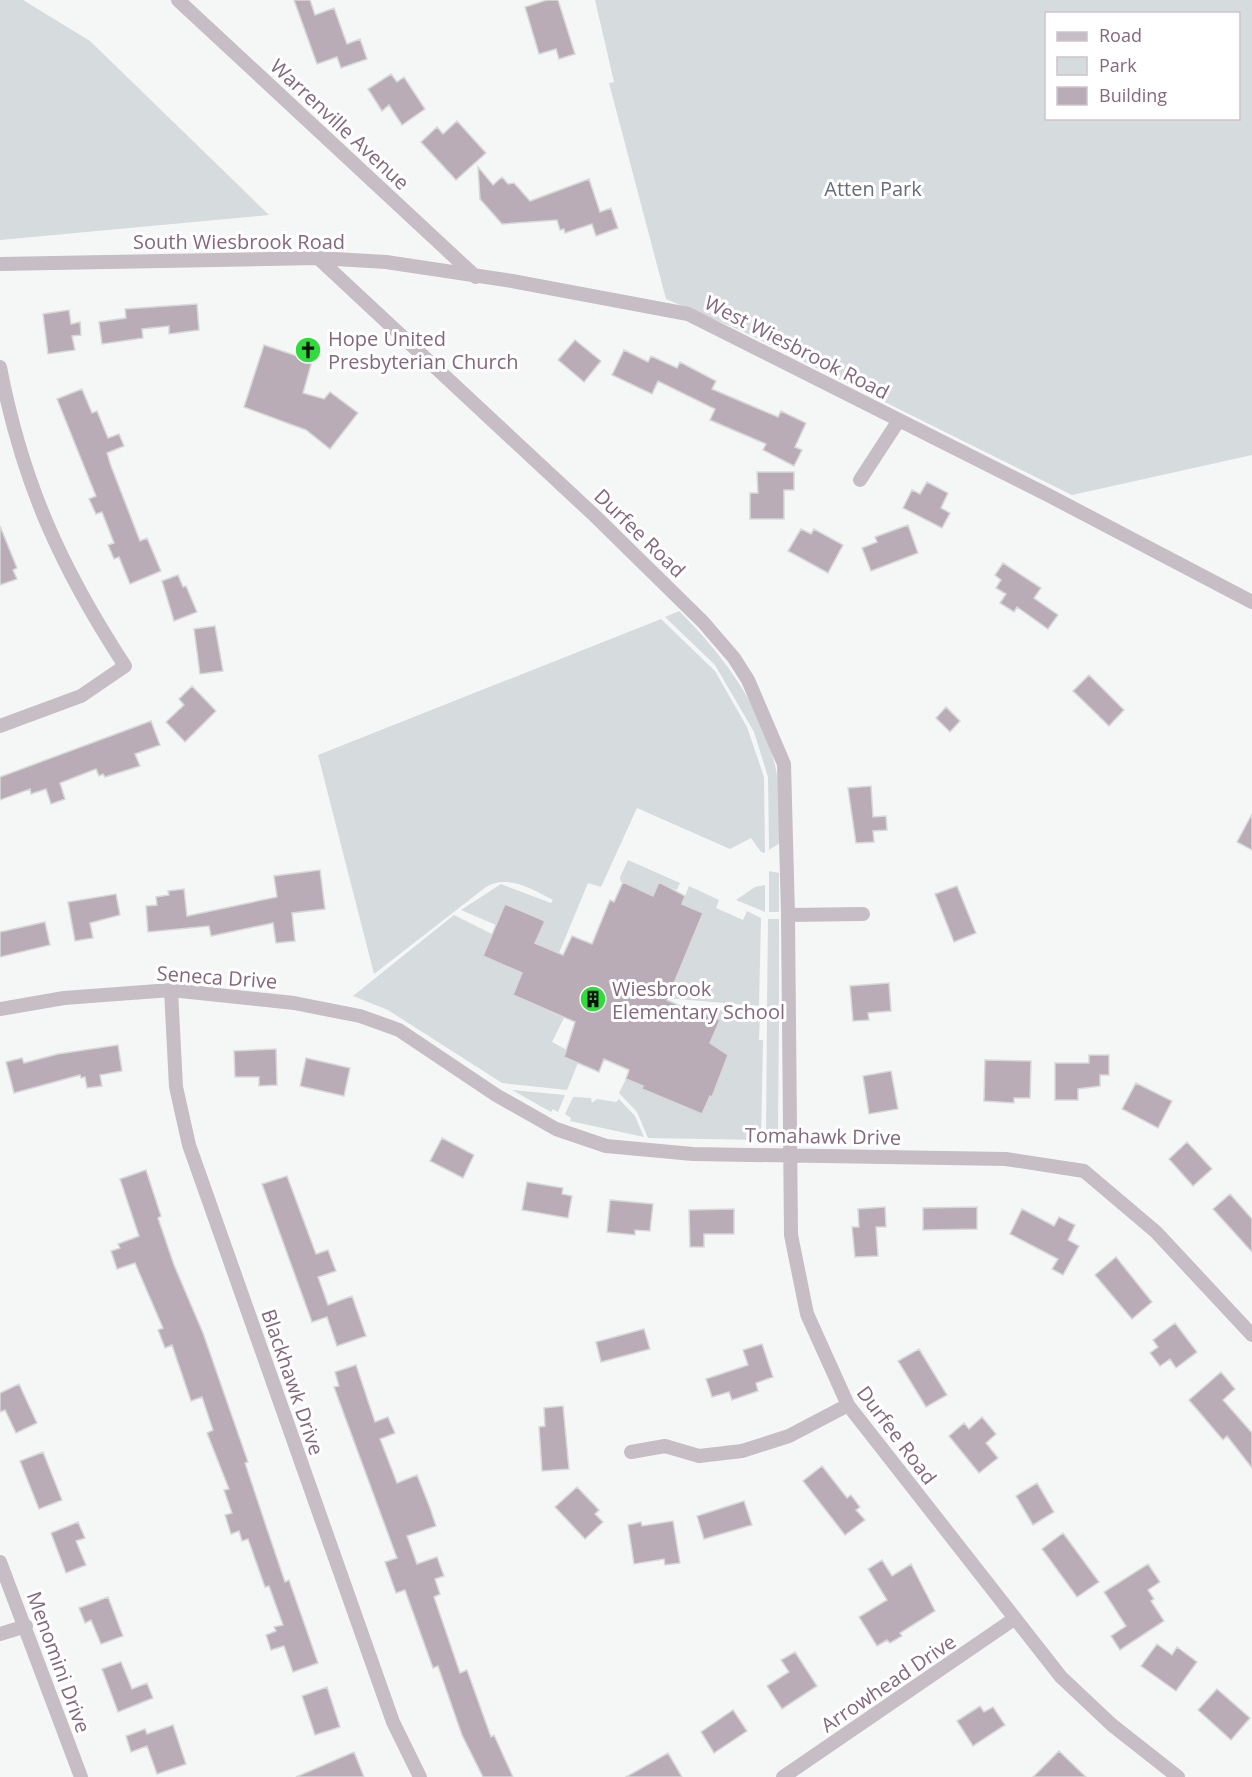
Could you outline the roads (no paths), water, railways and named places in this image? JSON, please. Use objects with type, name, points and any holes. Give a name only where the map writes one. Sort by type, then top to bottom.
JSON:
[{"type":"street","name":"Warrenville Avenue","points":[[178,0],[476,277]]},
{"type":"street","name":"South Wiesbrook Road","points":[[0,264],[318,258],[386,262],[476,277]]},
{"type":"street","name":"Durfee Road","points":[[318,258],[595,516],[703,622],[734,658],[748,680],[784,764],[791,1235],[795,1264],[815,1335],[848,1405],[1049,1663],[1093,1708],[1178,1777]]},
{"type":"street","name":"West Wiesbrook Road","points":[[476,277],[688,314],[1048,495],[1252,602]]},
{"type":"street","points":[[0,367],[16,440],[47,527],[86,606],[124,666],[81,696],[0,726]]},
{"type":"street","points":[[860,480],[899,420]]},
{"type":"street","points":[[788,915],[863,914]]},
{"type":"street","name":"Seneca Drive","points":[[0,1009],[64,998],[171,990],[247,996],[360,1016]]},
{"type":"street","name":"Blackhawk Drive","points":[[171,990],[176,1087],[189,1145],[393,1722],[420,1777]]},
{"type":"street","name":"Tomahawk Drive","points":[[360,1016],[399,1030],[496,1095],[556,1129],[606,1146],[693,1154],[1006,1159],[1084,1172],[1156,1232],[1252,1335]]},
{"type":"street","points":[[632,1452],[665,1446],[699,1456],[742,1451],[789,1436],[848,1405]]},
{"type":"street","name":"Menomini Drive","points":[[0,1562],[81,1777]]},
{"type":"street","name":"Arrowhead Drive","points":[[783,1777],[1014,1619]]},
{"type":"street","points":[[0,1634],[26,1626]]},
{"type":"place","name":"Hope United Presbyterian Church","points":[[308,350]]},
{"type":"place","name":"Wiesbrook Elementary School","points":[[593,999]]},
{"type":"park label","name":"Atten Park","points":[[873,188]]}]
